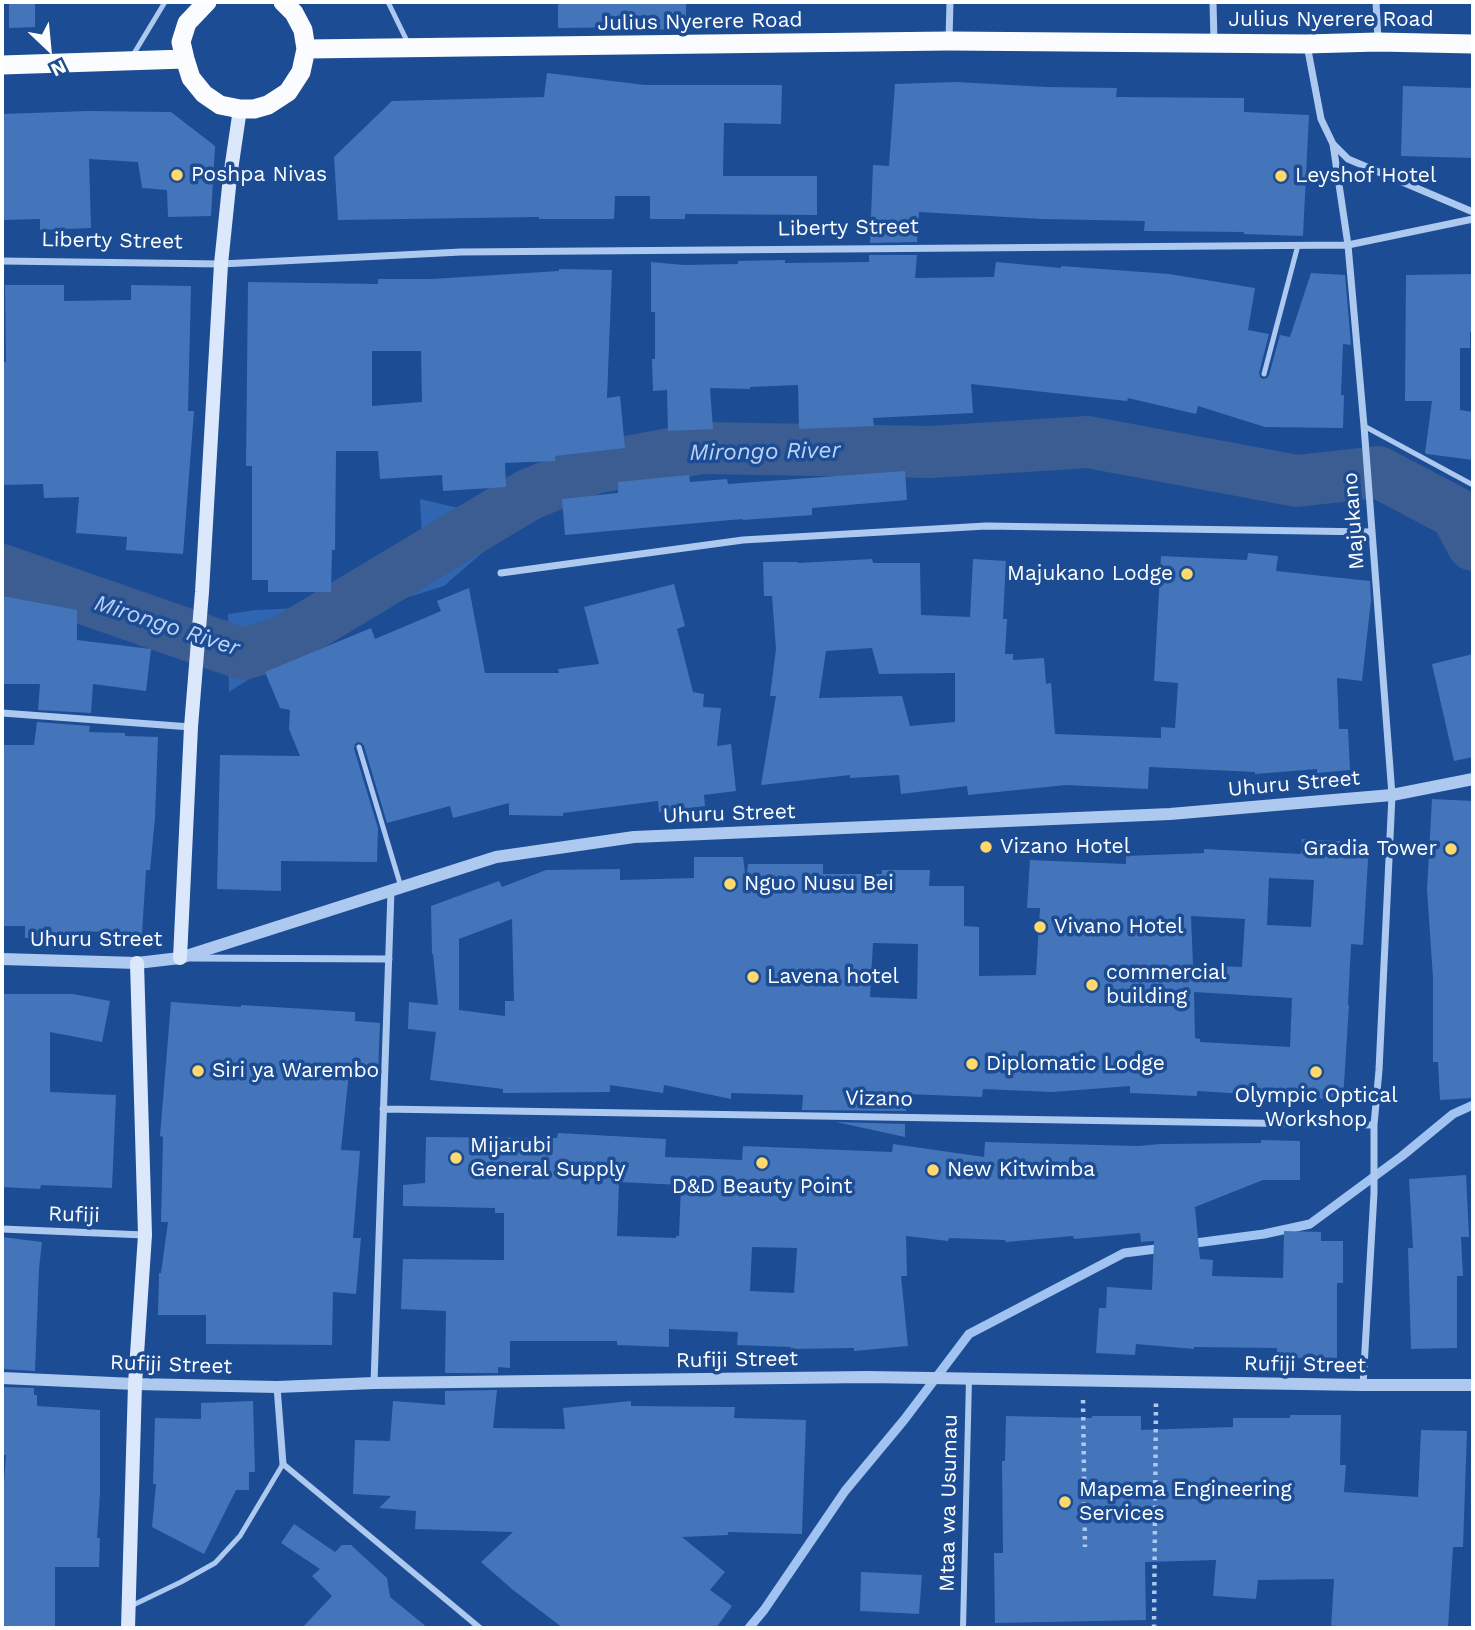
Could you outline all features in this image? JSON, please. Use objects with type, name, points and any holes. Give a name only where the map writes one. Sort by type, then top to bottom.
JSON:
[{"type":"highway","points":[[207,2],[187,23],[181,42],[185,60],[191,78],[204,94],[220,104],[240,109],[268,105],[288,92],[301,72],[306,49],[303,30],[295,13],[283,2]]},
{"type":"highway","name":"Julius Nyerere Road","points":[[306,49],[949,41],[1473,44]]},
{"type":"highway","points":[[2,65],[185,60]]},
{"type":"main road","points":[[180,958],[191,727],[202,592],[221,264],[240,109]]},
{"type":"main road","points":[[128,1628],[135,1384],[145,1235],[137,963]]},
{"type":"street","points":[[949,41],[950,2]]},
{"type":"street","points":[[1213,2],[1214,43]]},
{"type":"street","points":[[1376,2],[1378,42]]},
{"type":"street","points":[[1307,44],[1321,119],[1333,144],[1348,159],[1473,212]]},
{"type":"street","name":"Majukano","points":[[1333,144],[1348,245],[1366,443],[1392,795],[1363,1385]]},
{"type":"street","name":"Liberty Street","points":[[2,261],[221,264],[461,252],[1348,245],[1473,219]]},
{"type":"street","points":[[501,573],[743,540],[986,526],[1372,532]]},
{"type":"street","points":[[2,713],[191,727]]},
{"type":"street","name":"Uhuru Street","points":[[2,958],[137,963],[180,958],[496,857],[634,837],[1170,814],[1392,795],[1473,779]]},
{"type":"street","points":[[374,1383],[389,959],[396,889]]},
{"type":"street","points":[[180,958],[389,959]]},
{"type":"street","name":"Vizano","points":[[383,1109],[1374,1125]]},
{"type":"street","name":"Rufiji","points":[[2,1229],[145,1235]]},
{"type":"street","name":"Rufiji Street","points":[[2,1378],[277,1387],[374,1383],[868,1377],[1473,1385]]},
{"type":"street","name":"Mtaa wa Usumau","points":[[963,1379],[964,1628]]},
{"type":"street","points":[[277,1387],[284,1464],[480,1628]]},
{"type":"lane","points":[[130,61],[165,2]]},
{"type":"lane","points":[[388,2],[409,46]]},
{"type":"lane","points":[[1264,374],[1298,245]]},
{"type":"lane","points":[[1364,426],[1473,485]]},
{"type":"lane","points":[[359,747],[396,889]]},
{"type":"lane","points":[[128,1608],[215,1563],[240,1536],[284,1464]]},
{"type":"path","points":[[1083,1380],[1085,1546]]},
{"type":"path","points":[[1154,1628],[1157,1382]]},
{"type":"shaded area","points":[[521,472],[548,479],[540,514],[521,517],[444,586],[374,608],[285,656],[229,692],[228,614],[320,607],[363,572],[422,541],[420,499],[476,512],[520,489]]},
{"type":"building","points":[[9,2],[35,2],[35,27],[9,28]]},
{"type":"building","points":[[558,2],[686,2],[686,30],[641,27],[558,28]]},
{"type":"building","points":[[547,73],[645,85],[782,85],[781,124],[724,123],[723,176],[817,176],[817,215],[685,214],[685,219],[650,219],[650,196],[615,196],[614,219],[539,217],[338,220],[334,157],[392,101],[544,97]]},
{"type":"building","points":[[956,82],[1117,88],[1116,97],[1244,98],[1244,112],[1309,115],[1303,236],[1244,232],[1144,231],[1145,221],[1042,219],[919,212],[917,242],[870,243],[873,165],[889,166],[895,84]]},
{"type":"building","points":[[1403,86],[1473,88],[1473,158],[1401,156]]},
{"type":"building","points":[[171,112],[215,146],[211,216],[168,217],[167,190],[142,188],[138,162],[89,159],[91,228],[40,230],[40,219],[2,220],[2,114]]},
{"type":"building","points":[[869,255],[917,255],[915,278],[994,277],[996,262],[1169,274],[1255,288],[1248,330],[1269,334],[1259,373],[1263,379],[1269,375],[1280,335],[1290,337],[1311,273],[1345,275],[1351,345],[1343,344],[1343,428],[1265,427],[1198,406],[1196,414],[1128,398],[1127,401],[971,384],[973,413],[873,418],[874,426],[799,429],[798,385],[750,389],[710,388],[713,429],[668,431],[667,390],[653,391],[655,312],[651,312],[651,262],[684,265],[785,260],[785,263],[869,262]]},
{"type":"building","points":[[612,270],[607,398],[620,396],[625,448],[555,456],[555,461],[505,463],[506,487],[443,491],[442,475],[380,479],[378,451],[336,451],[335,550],[332,550],[331,592],[268,592],[268,580],[252,580],[252,466],[246,466],[248,282],[378,284],[378,279],[432,279]],"holes":[[[372,351],[421,351],[422,402],[372,406]]]},
{"type":"building","points":[[1473,274],[1473,332],[1470,332],[1470,348],[1460,348],[1460,410],[1473,412],[1473,460],[1425,453],[1432,401],[1405,401],[1406,275]]},
{"type":"building","points":[[5,285],[64,285],[64,301],[131,300],[131,285],[191,286],[188,411],[194,411],[183,554],[126,550],[127,537],[76,533],[79,497],[44,498],[43,484],[4,485]]},
{"type":"building","points":[[905,471],[907,500],[812,508],[812,515],[565,535],[562,499],[618,493],[618,482],[689,475],[690,482],[727,479],[728,484]]},
{"type":"building","points":[[1248,553],[1278,556],[1276,571],[1370,581],[1371,600],[1362,681],[1337,678],[1339,729],[1348,729],[1350,770],[1317,773],[1317,769],[1255,774],[1149,767],[1148,789],[1066,785],[968,795],[967,786],[901,794],[899,775],[850,778],[850,775],[761,785],[776,696],[770,696],[776,649],[772,596],[764,596],[763,562],[872,559],[873,563],[920,563],[921,615],[970,617],[973,559],[1006,561],[1003,619],[1007,619],[1005,654],[1013,654],[1013,660],[1044,658],[1046,684],[1051,683],[1055,734],[1161,738],[1161,727],[1175,728],[1178,683],[1154,681],[1161,556],[1247,560]],"holes":[[[872,648],[879,674],[955,673],[955,722],[910,726],[902,696],[819,698],[826,651]]]},
{"type":"building","points":[[674,584],[685,626],[677,629],[693,692],[704,694],[703,707],[721,708],[717,746],[731,744],[736,791],[704,795],[705,806],[659,812],[658,801],[563,813],[563,816],[509,815],[509,803],[453,818],[450,806],[387,823],[364,746],[358,742],[354,749],[378,828],[377,862],[281,861],[281,891],[217,889],[220,755],[300,756],[289,729],[290,710],[280,708],[265,672],[371,628],[375,639],[441,611],[437,601],[469,588],[485,673],[559,673],[558,669],[599,664],[584,607]]},
{"type":"building","points":[[2,596],[77,610],[77,640],[151,649],[146,691],[93,684],[91,713],[38,710],[40,684],[2,684]]},
{"type":"building","points":[[1473,654],[1473,757],[1454,761],[1432,664]]},
{"type":"building","points":[[37,722],[90,726],[89,732],[158,737],[155,818],[150,870],[146,870],[142,934],[82,931],[82,938],[25,938],[25,926],[2,926],[2,745],[34,745]]},
{"type":"building","points":[[1432,799],[1473,801],[1472,1098],[1440,1100],[1438,1062],[1433,1062],[1433,978],[1427,890]]},
{"type":"building","points":[[1302,839],[1369,843],[1363,945],[1351,944],[1343,1100],[1197,1091],[1197,1096],[1130,1093],[1130,1086],[1053,1092],[983,1089],[982,1097],[907,1094],[906,1111],[802,1110],[803,1095],[731,1093],[731,1099],[664,1085],[663,1093],[610,1085],[610,1092],[503,1093],[503,1089],[430,1080],[436,1032],[408,1029],[409,1002],[438,1005],[432,954],[431,906],[499,881],[502,887],[546,870],[620,869],[620,880],[694,878],[694,857],[743,857],[745,873],[748,864],[823,864],[823,874],[882,874],[882,870],[930,870],[929,886],[964,886],[964,926],[979,927],[979,976],[1036,975],[1040,908],[1027,908],[1030,860],[1126,864],[1126,856],[1204,853],[1204,849],[1301,854]],"holes":[[[1269,878],[1314,880],[1311,927],[1267,925]],[[1191,916],[1245,919],[1242,967],[1193,965]],[[512,919],[514,1001],[505,1001],[505,1016],[459,1010],[459,939]],[[873,943],[918,944],[917,999],[870,997]],[[1194,992],[1292,998],[1290,1047],[1200,1042],[1200,1039],[1195,1038]]]},
{"type":"building","points":[[2,994],[73,994],[110,1001],[102,1042],[50,1032],[50,1092],[116,1095],[112,1188],[41,1185],[40,1189],[2,1187]]},
{"type":"building","points":[[171,1002],[355,1012],[355,1021],[380,1023],[378,1075],[349,1072],[341,1150],[360,1151],[353,1238],[361,1238],[356,1294],[333,1292],[332,1345],[206,1344],[206,1315],[158,1315],[159,1273],[168,1222],[161,1222],[163,1137],[160,1136]]},
{"type":"building","points":[[836,1122],[905,1124],[905,1137]]},
{"type":"building","points":[[558,1133],[666,1139],[665,1157],[742,1160],[743,1146],[892,1152],[893,1144],[984,1157],[985,1142],[1138,1146],[1261,1143],[1261,1140],[1300,1141],[1300,1180],[1263,1180],[1195,1207],[1200,1259],[1213,1260],[1212,1276],[1283,1278],[1284,1231],[1321,1232],[1321,1241],[1343,1241],[1343,1283],[1337,1283],[1337,1358],[1277,1358],[1277,1348],[1194,1349],[1136,1344],[1135,1355],[1096,1353],[1099,1308],[1106,1308],[1107,1287],[1152,1290],[1154,1241],[1141,1242],[1140,1233],[1006,1242],[949,1238],[948,1241],[906,1236],[907,1276],[901,1276],[908,1346],[854,1351],[854,1348],[791,1349],[737,1345],[738,1332],[669,1329],[669,1347],[617,1345],[617,1341],[510,1341],[510,1368],[498,1367],[498,1373],[445,1373],[446,1311],[401,1309],[403,1259],[504,1260],[504,1213],[495,1213],[495,1208],[403,1206],[403,1185],[425,1183],[426,1137],[557,1138]],"holes":[[[619,1182],[681,1185],[679,1236],[617,1236]],[[752,1247],[797,1248],[794,1293],[750,1291]]]},
{"type":"building","points":[[1466,1175],[1469,1237],[1461,1237],[1463,1276],[1457,1276],[1457,1348],[1411,1349],[1408,1248],[1413,1248],[1409,1179]]},
{"type":"building","points":[[2,1237],[42,1242],[35,1371],[2,1369]]},
{"type":"building","points":[[2,1387],[34,1388],[37,1406],[100,1410],[97,1538],[100,1538],[99,1567],[55,1567],[55,1628],[2,1628],[2,1511],[6,1455],[2,1455]]},
{"type":"building","points":[[497,1390],[493,1428],[565,1429],[563,1408],[631,1401],[631,1406],[735,1407],[734,1418],[806,1420],[802,1534],[728,1532],[728,1535],[682,1537],[725,1572],[710,1590],[732,1606],[716,1628],[563,1628],[481,1562],[513,1532],[415,1529],[416,1511],[379,1508],[391,1496],[353,1494],[355,1440],[390,1441],[393,1401],[445,1405],[445,1391]]},
{"type":"building","points":[[253,1401],[255,1472],[249,1472],[249,1490],[236,1490],[204,1554],[152,1527],[156,1484],[153,1484],[155,1418],[201,1419],[201,1403]]},
{"type":"building","points":[[1290,1415],[1341,1415],[1340,1465],[1346,1465],[1344,1492],[1418,1497],[1421,1430],[1467,1431],[1463,1547],[1453,1547],[1448,1628],[1331,1628],[1334,1579],[1258,1580],[1256,1599],[1213,1596],[1216,1560],[1145,1562],[1146,1620],[995,1623],[994,1553],[1003,1553],[1002,1461],[1005,1461],[1006,1416],[1141,1416],[1141,1430],[1233,1427],[1233,1418],[1290,1418]]},
{"type":"building","points":[[294,1524],[335,1552],[342,1545],[351,1545],[387,1578],[390,1597],[428,1628],[302,1628],[332,1596],[312,1576],[320,1569],[281,1543]]},
{"type":"building","points":[[861,1572],[922,1575],[919,1614],[860,1611]]},
{"type":"waterway","name":"Mirongo River","points":[[2,570],[243,654],[281,643],[528,495],[594,468],[702,448],[931,452],[1088,442],[1297,481],[1378,472],[1456,513],[1473,545]]},
{"type":"waterway","points":[[1188,1244],[1264,1234],[1310,1224],[1402,1156],[1453,1114],[1473,1105]]},
{"type":"waterway","points":[[749,1628],[845,1491],[904,1420],[969,1334],[1124,1253],[1164,1248]]},
{"type":"place","name":"Poshpa Nivas","points":[[177,175]]},
{"type":"place","name":"Leyshof Hotel","points":[[1281,176]]},
{"type":"place","name":"Majukano Lodge","points":[[1187,574]]},
{"type":"place","name":"Vizano Hotel","points":[[986,847]]},
{"type":"place","name":"Gradia Tower","points":[[1451,849]]},
{"type":"place","name":"Nguo Nusu Bei","points":[[730,884]]},
{"type":"place","name":"Vivano Hotel","points":[[1040,927]]},
{"type":"place","name":"Lavena hotel","points":[[753,977]]},
{"type":"place","name":"commercial building","points":[[1092,985]]},
{"type":"place","name":"Diplomatic Lodge","points":[[972,1064]]},
{"type":"place","name":"Siri ya Warembo","points":[[198,1071]]},
{"type":"place","name":"Olympic Optical Workshop","points":[[1316,1072]]},
{"type":"place","name":"Mijarubi General Supply","points":[[456,1158]]},
{"type":"place","name":"D&D Beauty Point","points":[[762,1163]]},
{"type":"place","name":"New Kitwimba","points":[[933,1170]]},
{"type":"place","name":"Mapema Engineering Services","points":[[1065,1502]]}]
